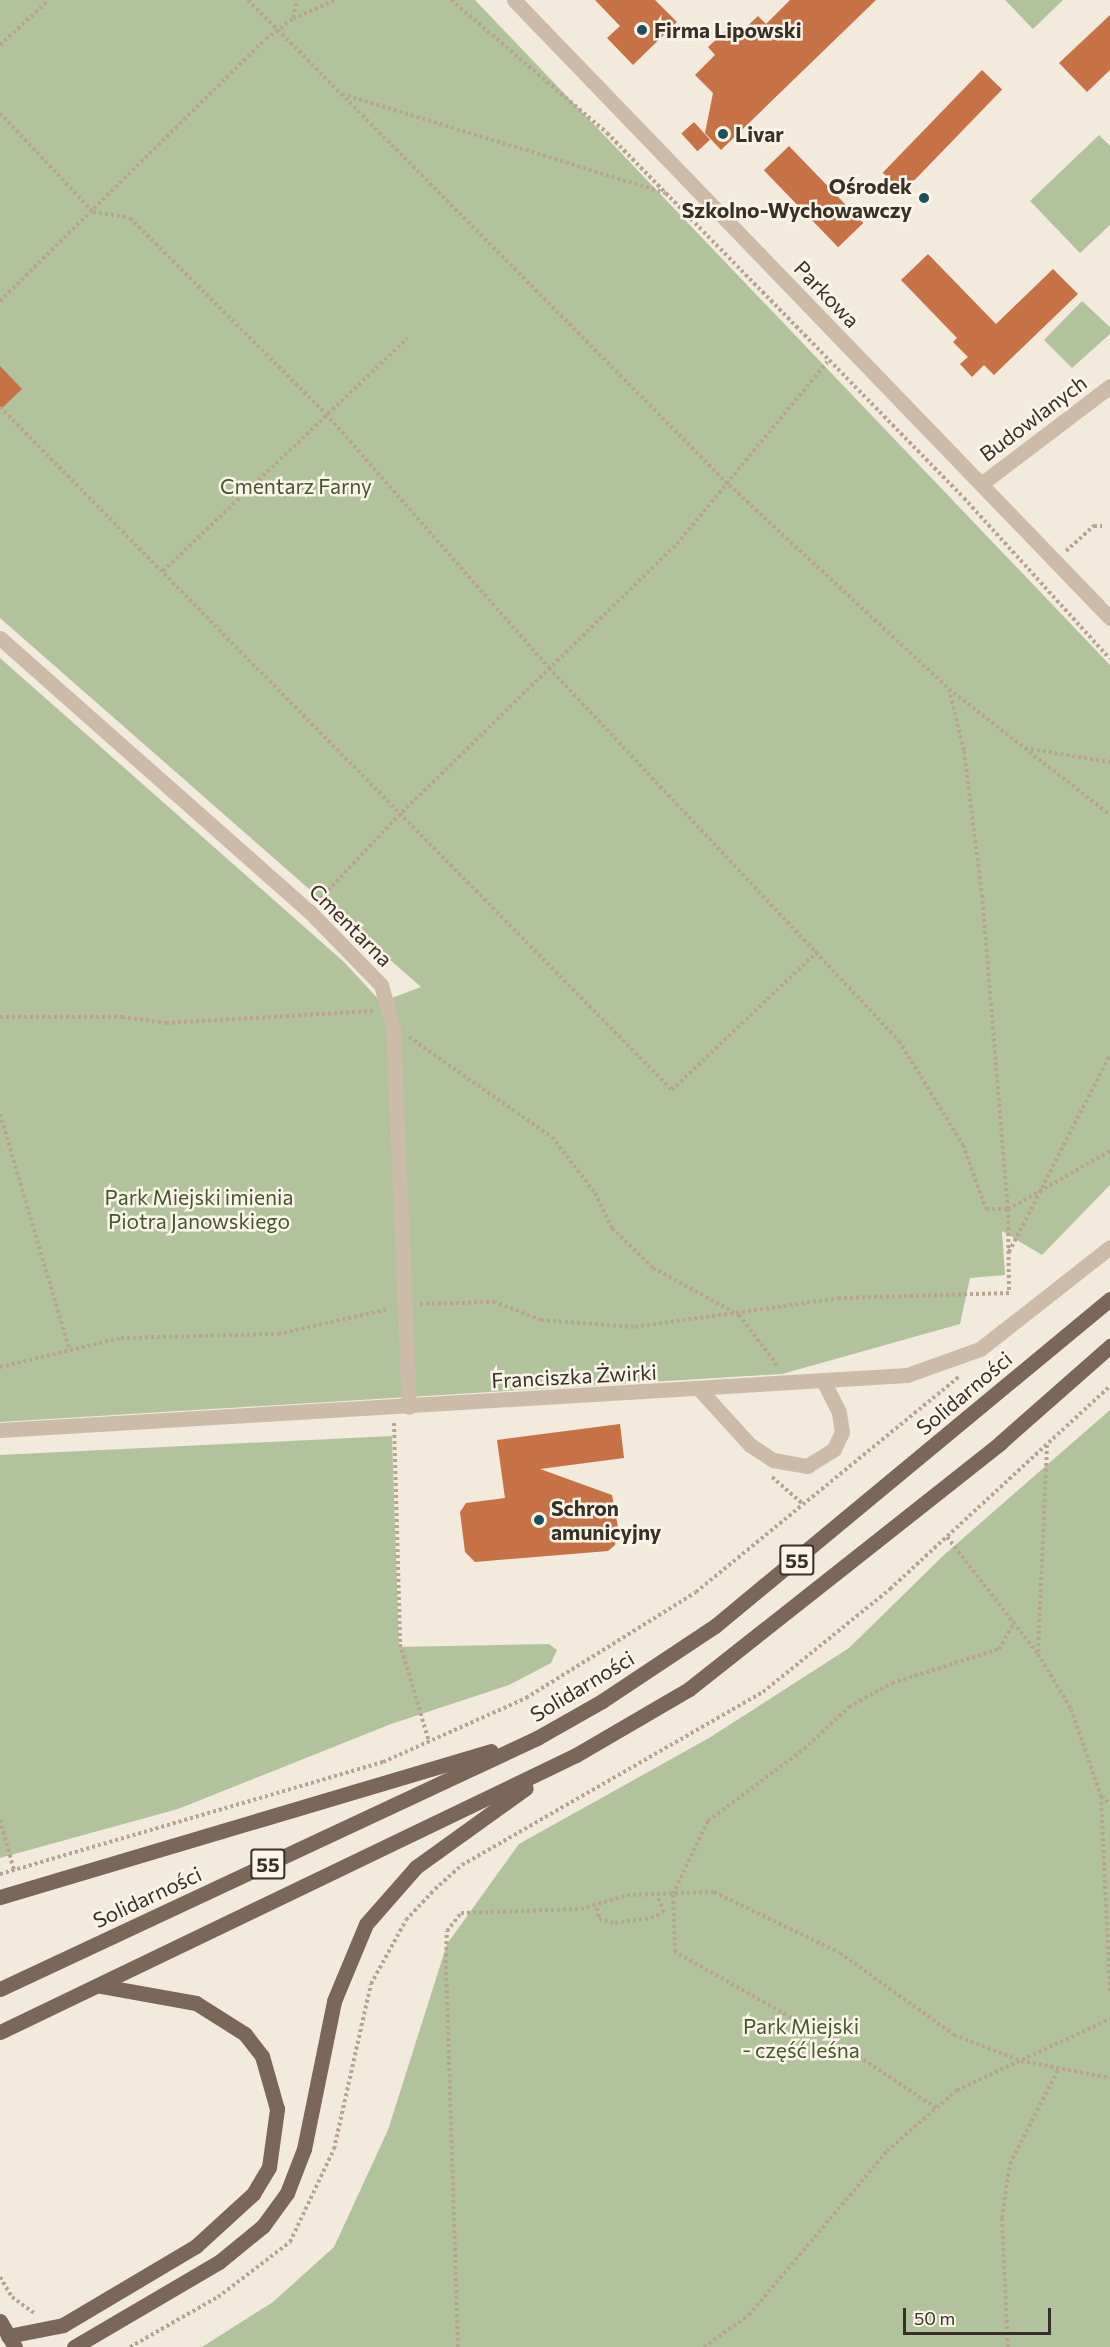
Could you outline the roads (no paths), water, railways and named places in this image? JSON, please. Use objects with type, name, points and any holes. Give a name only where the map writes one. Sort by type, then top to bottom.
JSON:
[{"type":"main road","name":"Solidarności","points":[[0,1989],[537,1738],[716,1626],[1110,1299]]},
{"type":"main road","name":"55","points":[[0,2032],[101,1986],[576,1755],[689,1689],[758,1639],[991,1451],[1110,1346]]},
{"type":"main road","points":[[0,1897],[537,1738]]},
{"type":"main road","points":[[74,2347],[219,2262],[263,2226],[287,2193],[304,2149],[334,2001],[366,1924],[416,1867],[455,1835],[576,1755]]},
{"type":"main road","points":[[0,2321],[12,2341],[63,2325],[196,2246],[253,2194],[272,2157],[277,2137],[272,2085],[262,2056],[245,2034],[196,2003],[101,1986]]},
{"type":"street","name":"Parkowa","points":[[514,0],[1110,618]]},
{"type":"street","name":"Budowlanych","points":[[981,484],[1110,386]]},
{"type":"street","name":"Cmentarna","points":[[0,638],[309,911],[361,960],[390,1009],[393,1027],[409,1407]]},
{"type":"street","name":"Franciszka Żwirki","points":[[0,1430],[825,1384],[907,1376],[980,1348],[1110,1247]]},
{"type":"street","points":[[700,1390],[766,1456],[807,1466],[834,1449],[842,1432],[839,1412],[825,1384]]},
{"type":"place","name":"Firma Lipowski","points":[[642,30]]},
{"type":"place","name":"Livar","points":[[723,134]]},
{"type":"place","name":"Ośrodek Szkolno-Wychowawczy","points":[[924,198]]},
{"type":"place","name":"Schron amunicyjny","points":[[539,1520]]},
{"type":"park label","name":"Cmentarz Farny","points":[[296,486]]},
{"type":"park label","name":"Park Miejski imienia Piotra Janowskiego","points":[[199,1209]]},
{"type":"park label","name":"Park Miejski - część leśna","points":[[801,2038]]}]
